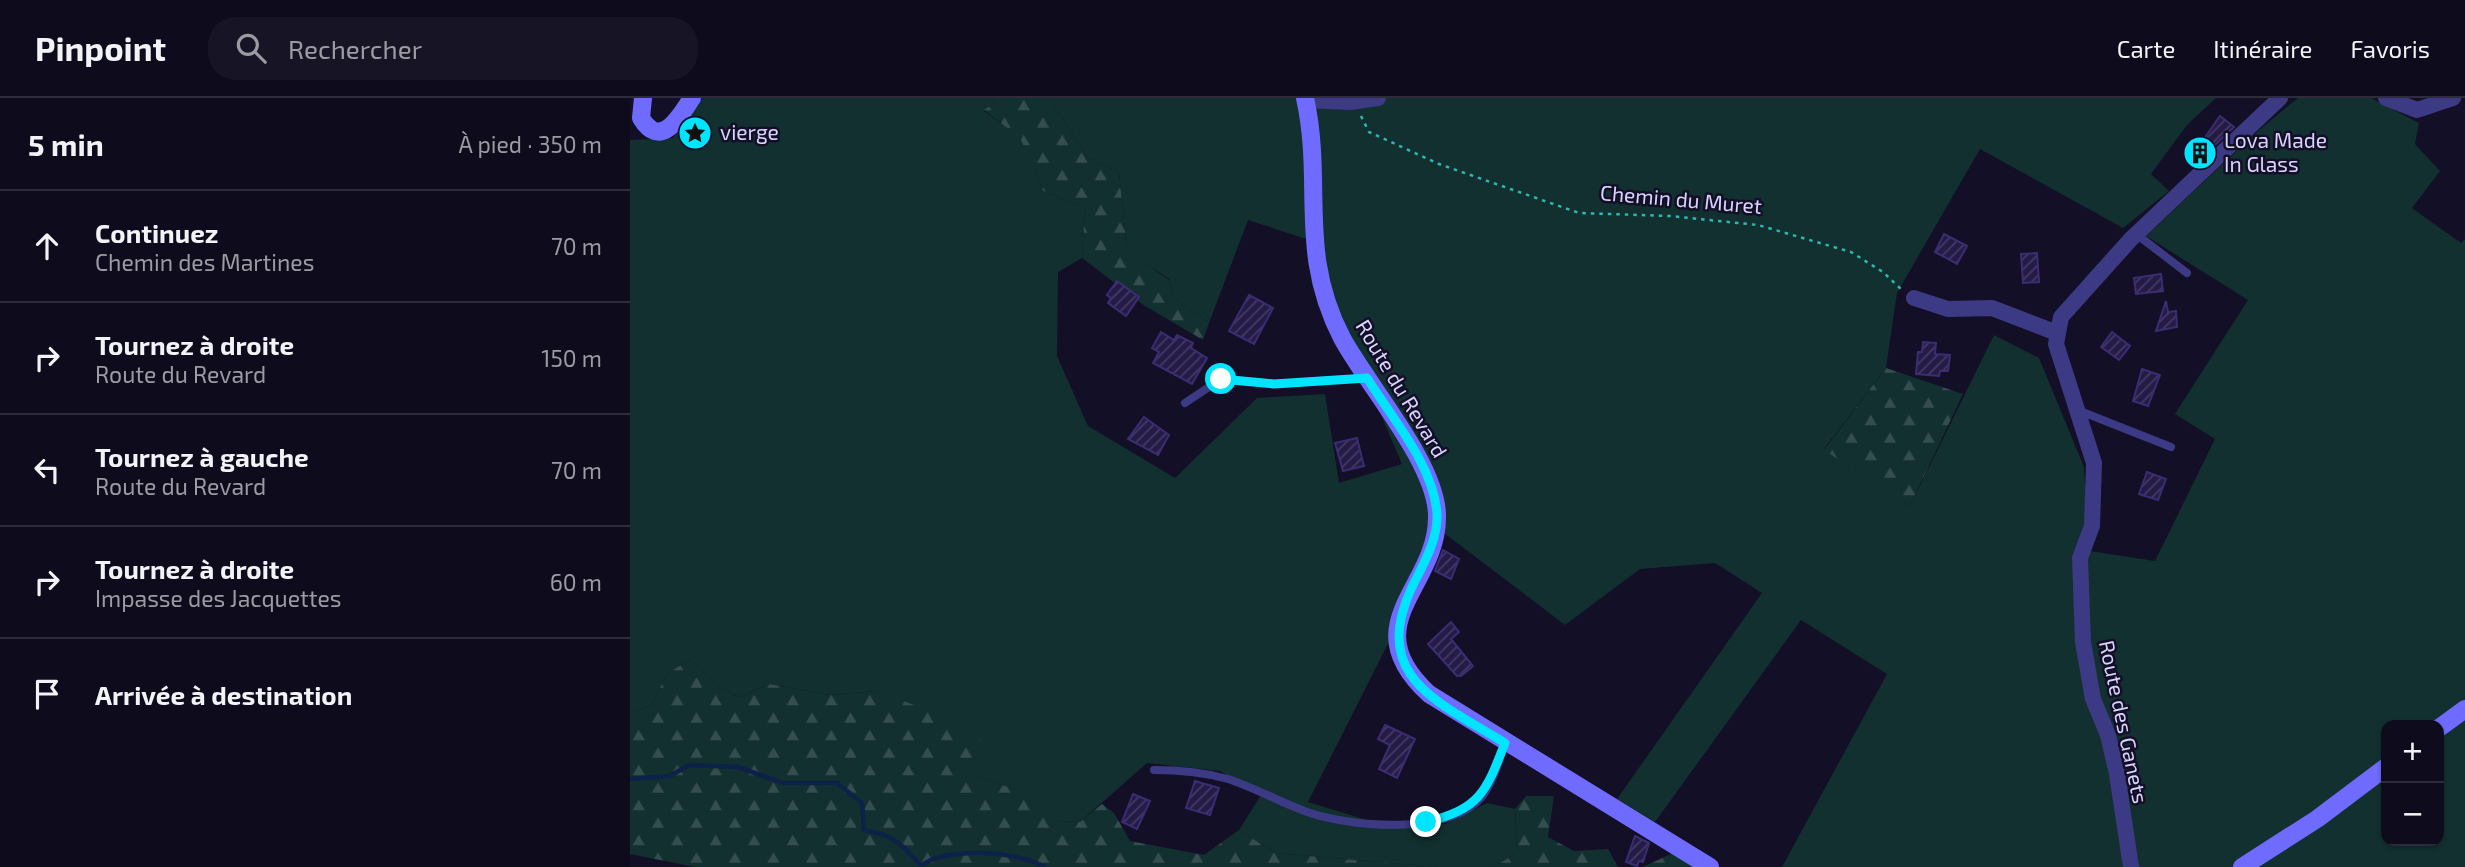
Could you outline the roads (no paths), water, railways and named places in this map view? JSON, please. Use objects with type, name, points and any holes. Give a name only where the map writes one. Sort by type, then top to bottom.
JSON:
[{"type":"main road","points":[[643,98],[641,118],[651,129],[658,131],[674,125],[692,98]]},
{"type":"main road","name":"Route du Revard","points":[[1306,99],[1315,258],[1321,288],[1343,340],[1415,454],[1432,488],[1437,516],[1429,552],[1403,607],[1398,625],[1400,657],[1406,670],[1429,694],[1710,867]]},
{"type":"main road","points":[[2444,724],[2465,709]]},
{"type":"main road","points":[[2242,867],[2317,819],[2381,771]]},
{"type":"street","points":[[1306,99],[1350,102],[1378,98]]},
{"type":"street","points":[[1914,298],[1948,309],[1992,308],[2057,333],[2061,317],[2136,234],[2280,98]]},
{"type":"street","points":[[2386,98],[2417,110],[2453,98]]},
{"type":"street","name":"Route des Ganets","points":[[2057,333],[2056,344],[2080,411],[2094,463],[2092,526],[2080,558],[2082,642],[2093,699],[2108,735],[2117,774],[2131,867]]},
{"type":"lane","points":[[2136,234],[2186,273]]},
{"type":"lane","points":[[1185,403],[1221,379],[1274,384],[1367,378]]},
{"type":"lane","points":[[2080,411],[2171,447]]},
{"type":"lane","points":[[1154,770],[1180,770],[1227,779],[1307,811],[1348,822],[1406,823],[1450,816],[1465,810],[1482,797],[1505,743]]},
{"type":"waterway","points":[[630,779],[670,776],[689,765],[738,767],[783,783],[837,783],[862,803],[864,830],[896,842],[921,866],[947,855],[982,853],[1017,857],[1044,867]]},
{"type":"place","name":"vierge","points":[[695,133]]},
{"type":"place","name":"Lova Made In Glass","points":[[2200,153]]}]
